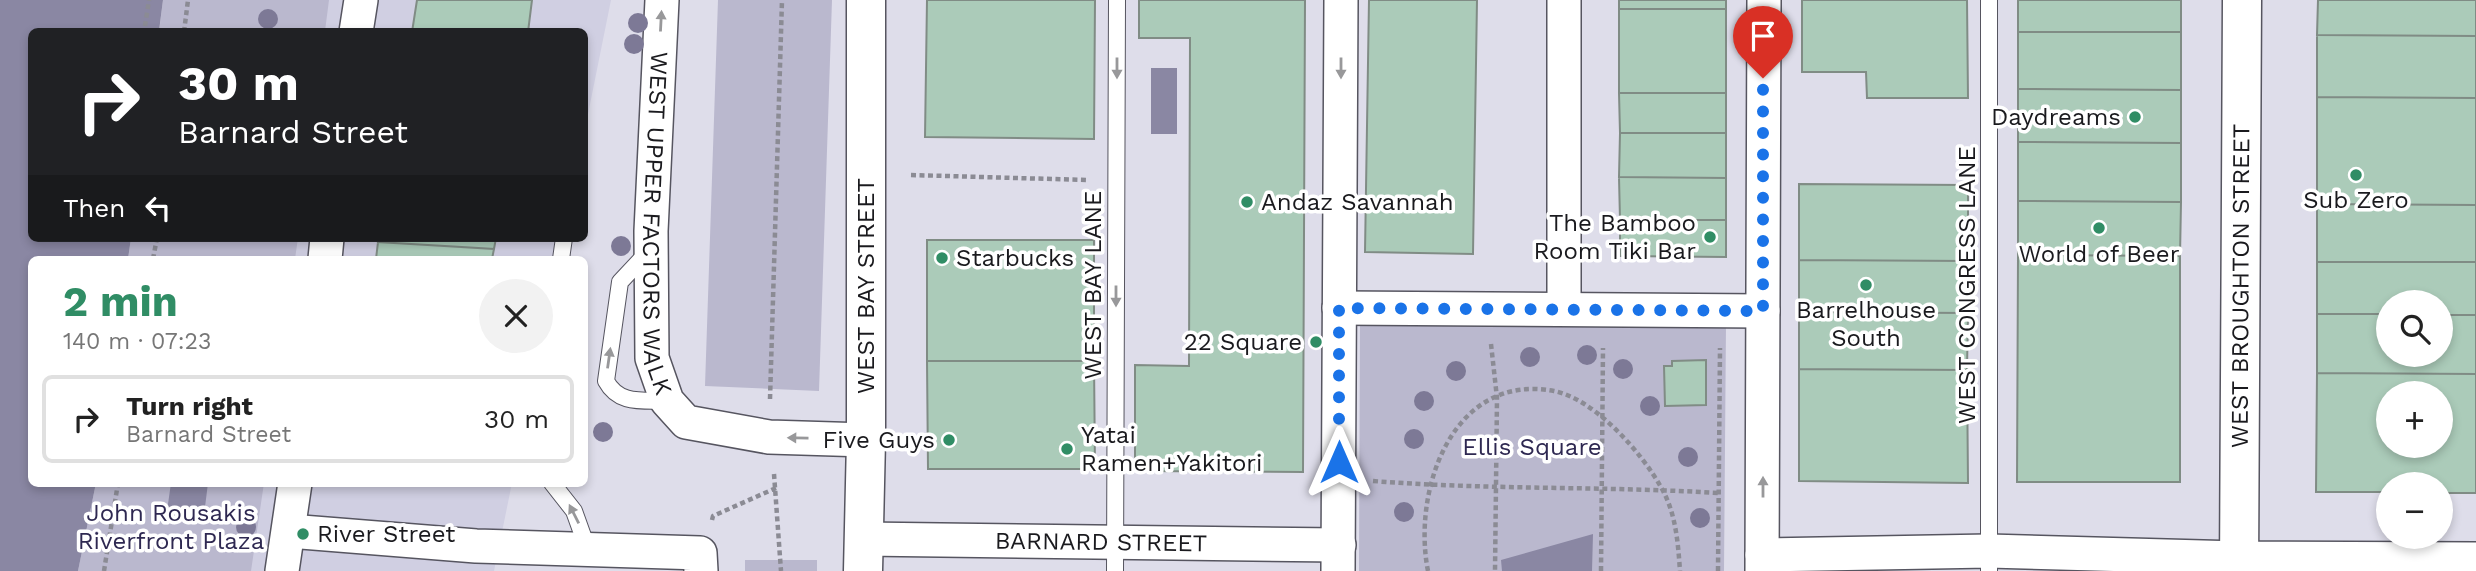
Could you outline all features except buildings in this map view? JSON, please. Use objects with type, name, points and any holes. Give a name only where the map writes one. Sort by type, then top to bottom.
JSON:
[{"type":"street","points":[[357,28],[361,0]]},
{"type":"street","name":"WEST UPPER FACTORS WALK","points":[[662,0],[652,249],[652,358],[667,401],[686,422],[769,437],[866,440]]},
{"type":"street","name":"WEST BAY STREET","points":[[863,555],[866,440],[866,0]]},
{"type":"street","points":[[1338,558],[1341,0]]},
{"type":"street","points":[[1564,0],[1564,307]]},
{"type":"street","points":[[1763,0],[1762,563],[1989,561],[2239,565],[2476,559]]},
{"type":"street","name":"WEST BROUGHTON STREET","points":[[2239,565],[2242,0]]},
{"type":"street","points":[[1339,308],[1564,307],[1763,311]]},
{"type":"street","points":[[282,571],[294,487]]},
{"type":"street","points":[[289,531],[476,546],[700,553],[701,571]]},
{"type":"street","name":"BARNARD STREET","points":[[863,555],[1338,558]]},
{"type":"lane","name":"WEST BAY LANE","points":[[1115,558],[1117,0]]},
{"type":"lane","name":"WEST CONGRESS LANE","points":[[1989,0],[1989,561]]},
{"type":"lane","points":[[652,249],[620,282],[606,381],[612,393],[624,399],[667,401]]},
{"type":"lane","points":[[555,487],[574,511],[589,550]]},
{"type":"path","points":[[145,26],[149,0]]},
{"type":"path","points":[[184,28],[187,0]]},
{"type":"path","points":[[769,437],[782,0]]},
{"type":"path","points":[[911,175],[1116,181]]},
{"type":"path","points":[[1489,330],[1497,398],[1495,571]]},
{"type":"path","points":[[1601,571],[1603,344]]},
{"type":"path","points":[[1718,571],[1720,346]]},
{"type":"path","points":[[1428,571],[1422,536],[1429,485],[1446,441],[1471,411],[1497,398],[1521,391],[1553,391],[1572,397],[1603,419],[1638,452],[1663,490],[1677,530],[1680,571]]},
{"type":"path","points":[[1367,481],[1496,489],[1602,488],[1719,493]]},
{"type":"path","points":[[104,571],[117,487]]},
{"type":"path","points":[[713,516],[776,488],[781,571]]},
{"type":"shaded area","points":[[0,0],[163,0],[159,28],[28,28],[28,242],[130,242],[128,256],[28,256],[28,487],[95,487],[78,571],[0,571]]},
{"type":"shaded area","points":[[187,0],[611,0],[588,114],[588,28],[184,28]]},
{"type":"shaded area","points":[[1151,68],[1177,68],[1177,134],[1151,134]]},
{"type":"shaded area","points":[[153,242],[561,242],[559,256],[151,256]]},
{"type":"shaded area","name":"River Street","points":[[111,487],[511,487],[494,571],[97,571]]},
{"type":"shaded area","points":[[170,487],[208,487],[204,515],[167,511]]},
{"type":"shaded area","points":[[1593,534],[1592,571],[1502,571],[1501,560]]},
{"type":"green space","points":[[163,0],[329,0],[325,28],[160,28]]},
{"type":"green space","points":[[718,0],[832,0],[819,391],[705,386]]},
{"type":"green space","points":[[130,242],[297,242],[295,256],[128,256]]},
{"type":"green space","name":"Ellis Square","points":[[1360,322],[1726,324],[1724,571],[1359,571]]},
{"type":"green space","name":"John Rousakis Riverfront Plaza","points":[[95,487],[263,487],[251,571],[78,571]]},
{"type":"green space","points":[[745,560],[817,560],[817,571],[745,571]]},
{"type":"place","name":"Daydreams","points":[[2135,117]]},
{"type":"place","name":"Sub Zero","points":[[2356,175]]},
{"type":"place","name":"Andaz Savannah","points":[[1247,202]]},
{"type":"place","name":"World of Beer","points":[[2099,228]]},
{"type":"place","name":"The Bamboo Room Tiki Bar","points":[[1710,237]]},
{"type":"place","name":"Starbucks","points":[[942,258]]},
{"type":"place","name":"Barrelhouse South","points":[[1866,285]]},
{"type":"place","name":"22 Square","points":[[1316,342]]},
{"type":"place","name":"Five Guys","points":[[949,440]]},
{"type":"place","name":"Yatai Ramen+Yakitori","points":[[1067,449]]},
{"type":"place","name":"River Street","points":[[303,534]]},
{"type":"route","points":[[1339,462],[1339,308],[1564,307],[1763,311],[1763,78]]}]
